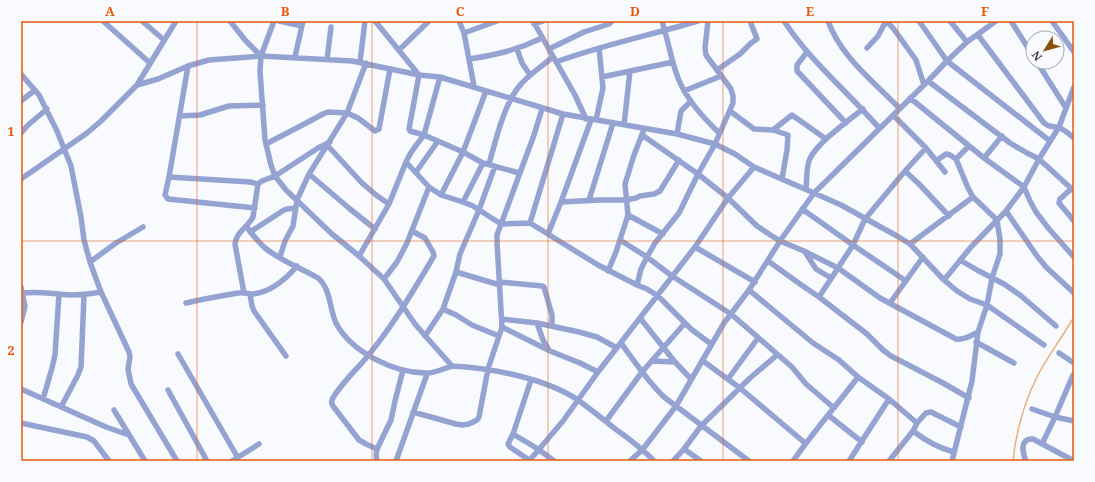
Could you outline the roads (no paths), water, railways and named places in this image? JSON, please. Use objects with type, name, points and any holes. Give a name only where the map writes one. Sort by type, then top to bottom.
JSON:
[{"type":"street","points":[[103,21],[150,62]]},
{"type":"street","points":[[142,21],[164,40]]},
{"type":"street","points":[[21,179],[88,133],[137,85],[176,21]]},
{"type":"street","points":[[230,21],[245,40],[261,56]]},
{"type":"street","points":[[274,21],[261,56],[260,71],[266,144],[275,176],[286,190],[332,234],[384,279],[425,336],[452,366]]},
{"type":"street","points":[[279,21],[303,24],[294,57]]},
{"type":"street","points":[[360,62],[365,21]]},
{"type":"street","points":[[375,21],[419,75],[409,130],[424,135],[489,164],[519,173]]},
{"type":"street","points":[[399,50],[429,21]]},
{"type":"street","points":[[459,21],[464,33],[474,86]]},
{"type":"street","points":[[464,33],[497,21]]},
{"type":"street","points":[[543,21],[534,22],[554,60],[591,120]]},
{"type":"street","points":[[549,49],[584,32],[609,24],[612,21]]},
{"type":"street","points":[[662,21],[678,79],[684,91],[702,115],[719,133]]},
{"type":"street","points":[[425,336],[444,309],[460,254],[479,210],[489,164],[510,99],[521,84],[530,75],[554,60],[698,21]]},
{"type":"street","points":[[637,285],[641,269],[647,257],[655,243],[678,213],[715,144],[733,103],[731,89],[706,55],[705,48],[708,21]]},
{"type":"street","points":[[717,70],[740,54],[757,38],[750,21]]},
{"type":"street","points":[[784,21],[792,34],[807,52],[863,109],[879,128]]},
{"type":"street","points":[[828,21],[846,53],[860,70],[899,108]]},
{"type":"street","points":[[866,48],[878,36],[886,21],[893,28],[916,60],[926,83],[1020,149],[1039,159],[1073,190],[1059,201],[1074,221]]},
{"type":"street","points":[[919,21],[946,61],[1050,141]]},
{"type":"street","points":[[950,21],[967,42]]},
{"type":"street","points":[[1011,21],[1025,43]]},
{"type":"street","points":[[1052,21],[1074,52]]},
{"type":"street","points":[[630,461],[642,449],[676,406],[724,323],[755,282],[780,241],[814,193],[926,83],[946,61],[967,42],[993,22]]},
{"type":"street","points":[[327,60],[331,27]]},
{"type":"street","points":[[978,35],[1044,123],[1048,126],[1059,127],[1074,138]]},
{"type":"street","points":[[469,59],[492,56],[517,49],[542,38]]},
{"type":"street","points":[[548,234],[603,88],[599,48]]},
{"type":"street","points":[[517,49],[522,62],[530,75]]},
{"type":"street","points":[[807,52],[797,65],[797,71],[846,123]]},
{"type":"street","points":[[137,85],[158,79],[188,66],[209,60],[261,56],[352,61],[419,75],[440,77],[474,86],[542,109],[563,114],[677,134],[715,144],[735,154],[754,167],[806,189],[897,236],[910,244],[944,280],[957,291],[986,306],[1044,345]]},
{"type":"street","points":[[602,78],[673,62]]},
{"type":"street","points":[[280,258],[285,241],[294,226],[297,200],[309,174],[348,113],[366,63]]},
{"type":"street","points":[[188,66],[165,195],[166,198],[255,208]]},
{"type":"street","points":[[266,144],[323,114],[334,112],[348,113],[358,118],[376,131],[379,129],[390,69]]},
{"type":"street","points":[[1042,70],[1066,108]]},
{"type":"street","points":[[624,125],[630,71]]},
{"type":"street","points":[[21,74],[39,95],[64,149],[74,175],[84,240],[101,292],[129,352],[130,357],[128,369],[131,384],[177,461]]},
{"type":"street","points":[[684,91],[721,76]]},
{"type":"street","points":[[359,256],[389,204],[408,158],[414,147],[424,135],[440,77]]},
{"type":"street","points":[[944,280],[960,260],[1006,212],[1024,187],[1059,127],[1066,108],[1073,96],[1074,86]]},
{"type":"street","points":[[21,101],[35,90]]},
{"type":"street","points":[[441,195],[463,152],[486,91]]},
{"type":"street","points":[[910,98],[984,158],[1024,187],[1036,212],[1074,257]]},
{"type":"street","points":[[677,134],[681,111],[691,101]]},
{"type":"street","points":[[180,116],[200,115],[229,106],[263,105]]},
{"type":"street","points":[[21,133],[33,119],[46,109]]},
{"type":"street","points":[[413,412],[456,424],[466,425],[479,417],[488,370],[502,327],[497,242],[498,235],[542,109]]},
{"type":"street","points":[[806,189],[809,160],[814,152],[826,139],[863,109]]},
{"type":"street","points":[[730,111],[754,129],[773,130],[786,134],[788,137],[787,150],[782,179]]},
{"type":"street","points":[[530,223],[563,114]]},
{"type":"street","points":[[773,130],[792,115],[826,139]]},
{"type":"street","points":[[892,115],[916,137],[945,172]]},
{"type":"street","points":[[589,200],[612,122]]},
{"type":"street","points":[[608,271],[628,215],[625,181],[644,128]]},
{"type":"street","points":[[642,135],[698,174],[728,198],[757,226],[780,241],[838,268],[880,298],[956,339],[961,340],[978,332]]},
{"type":"street","points":[[984,158],[1002,136]]},
{"type":"street","points":[[416,172],[438,141]]},
{"type":"street","points":[[286,356],[254,311],[247,293],[235,240],[253,217],[258,184],[262,180],[275,176],[318,148],[329,144]]},
{"type":"street","points":[[329,144],[362,183],[389,204]]},
{"type":"street","points":[[956,159],[970,146]]},
{"type":"street","points":[[819,297],[853,245],[865,219],[926,148]]},
{"type":"street","points":[[936,161],[946,154],[956,159],[973,198],[997,220],[1000,240],[1000,254],[992,278],[976,342],[969,398],[952,461]]},
{"type":"street","points":[[561,202],[626,200],[654,194],[660,191],[679,160]]},
{"type":"street","points":[[406,162],[429,187],[441,195],[463,202],[501,224],[530,223],[608,271],[647,289],[658,296],[684,323],[711,344]]},
{"type":"street","points":[[463,202],[489,164]]},
{"type":"street","points":[[531,380],[513,434],[508,444],[508,446],[529,460],[563,421],[598,372],[695,247],[728,198],[754,167]]},
{"type":"street","points":[[905,172],[919,184],[949,216]]},
{"type":"street","points":[[309,174],[375,229]]},
{"type":"street","points":[[169,177],[250,182],[258,184]]},
{"type":"street","points":[[384,279],[397,262],[407,243],[429,187]]},
{"type":"street","points":[[910,244],[973,198]]},
{"type":"street","points":[[250,232],[284,210],[295,208]]},
{"type":"street","points":[[802,208],[906,281]]},
{"type":"street","points":[[1006,212],[1046,267],[1074,293]]},
{"type":"street","points":[[628,215],[663,234]]},
{"type":"street","points":[[246,226],[265,248],[280,258],[322,280],[328,294],[336,324],[355,346],[368,355],[403,370],[427,374],[452,366],[488,370],[531,380],[555,388],[577,400],[606,421],[642,449],[654,461]]},
{"type":"street","points":[[90,262],[116,243],[143,227]]},
{"type":"street","points":[[377,449],[359,440],[331,403],[339,389],[368,355],[404,307],[434,256],[425,238],[412,231]]},
{"type":"street","points":[[620,240],[731,314],[792,367],[806,384],[834,408]]},
{"type":"street","points":[[695,247],[755,282]]},
{"type":"street","points":[[804,251],[816,269],[831,278]]},
{"type":"street","points":[[890,303],[922,256]]},
{"type":"street","points":[[960,260],[1004,284],[1020,295],[1056,326]]},
{"type":"street","points":[[768,261],[819,297],[867,334],[891,356],[969,398]]},
{"type":"street","points":[[186,303],[260,292],[280,283],[297,266]]},
{"type":"street","points":[[456,272],[500,283],[544,287],[552,316],[552,325]]},
{"type":"street","points":[[21,286],[25,306],[21,322]]},
{"type":"street","points":[[749,290],[813,343],[839,360],[858,377],[889,399],[917,423]]},
{"type":"street","points":[[23,293],[34,292],[84,295],[101,292]]},
{"type":"street","points":[[43,399],[55,355],[58,294]]},
{"type":"street","points":[[61,407],[81,367],[84,295]]},
{"type":"street","points":[[444,309],[472,325],[499,336]]},
{"type":"street","points":[[640,318],[675,362],[691,379]]},
{"type":"street","points":[[502,319],[552,325],[597,337],[619,346],[656,390],[701,426],[749,461]]},
{"type":"street","points":[[537,323],[543,340],[550,351]]},
{"type":"street","points":[[606,421],[642,372],[684,323]]},
{"type":"street","points":[[502,327],[550,351],[598,372]]},
{"type":"street","points":[[728,379],[758,338]]},
{"type":"street","points":[[976,342],[1014,364]]},
{"type":"street","points":[[1059,353],[1074,363]]},
{"type":"street","points":[[178,354],[235,460],[259,444]]},
{"type":"street","points":[[673,461],[684,450],[701,426],[777,355]]},
{"type":"street","points":[[652,361],[675,362]]},
{"type":"street","points":[[703,361],[740,388],[805,443]]},
{"type":"street","points":[[377,461],[377,449],[391,420],[403,370]]},
{"type":"street","points":[[396,461],[427,374]]},
{"type":"street","points":[[1042,444],[1056,417],[1073,375]]},
{"type":"street","points":[[793,461],[805,443],[858,377]]},
{"type":"street","points":[[21,389],[106,427],[129,435]]},
{"type":"street","points":[[168,390],[207,461]]},
{"type":"street","points":[[849,461],[889,399]]},
{"type":"street","points":[[1032,409],[1074,421]]},
{"type":"street","points":[[114,410],[145,461]]},
{"type":"street","points":[[889,461],[926,412],[931,412],[961,427]]},
{"type":"street","points":[[828,415],[862,442]]},
{"type":"street","points":[[21,423],[87,437],[94,441],[109,461]]},
{"type":"street","points":[[913,431],[933,445],[954,452]]},
{"type":"street","points":[[513,434],[538,449],[554,461]]},
{"type":"street","points":[[1026,461],[1023,452],[1023,443],[1025,440],[1033,439],[1074,461]]},
{"type":"street","points":[[684,450],[701,461]]},
{"type":"waterway","points":[[1013,461],[1021,417],[1033,385],[1046,361],[1074,318]]}]
